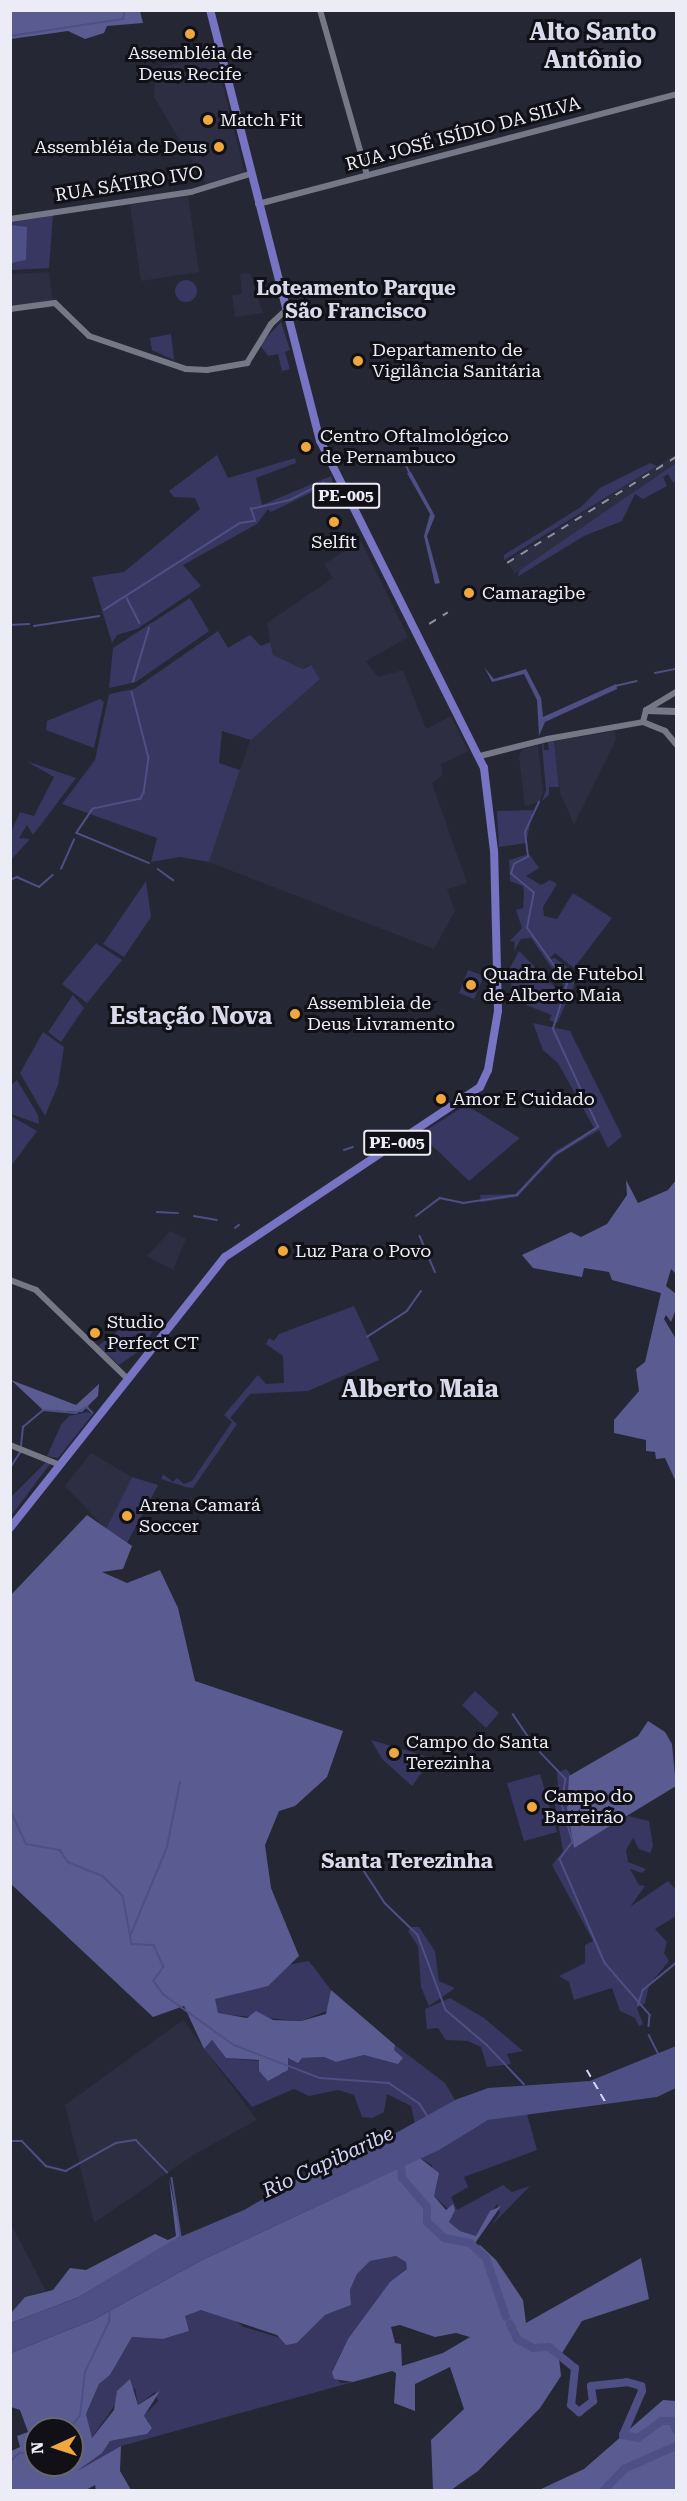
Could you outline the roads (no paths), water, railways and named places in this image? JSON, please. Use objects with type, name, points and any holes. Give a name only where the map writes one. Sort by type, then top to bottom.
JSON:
[{"type":"main road","name":"PE-005","points":[[11,1528],[128,1379],[235,1249],[466,1099],[483,1081],[500,974],[491,810],[480,756],[325,452],[283,312],[210,10]]},
{"type":"main road","points":[[646,710],[676,711]]},
{"type":"street","points":[[320,10],[367,175]]},
{"type":"street","name":"RUA JOSÉ ISÍDIO DA SILVA","points":[[258,204],[676,94]]},
{"type":"street","name":"RUA SÁTIRO IVO","points":[[10,219],[191,192],[250,174]]},
{"type":"street","points":[[10,309],[55,303],[89,336],[186,369],[247,363],[283,312]]},
{"type":"street","points":[[643,722],[646,710],[676,692]]},
{"type":"street","points":[[480,756],[536,741],[643,722],[665,731],[676,744]]},
{"type":"street","points":[[10,1280],[36,1290],[128,1379]]},
{"type":"street","points":[[12,1446],[60,1465]]},
{"type":"waterway","points":[[10,36],[123,19],[125,10]]},
{"type":"waterway","points":[[358,462],[370,457]]},
{"type":"waterway","points":[[407,467],[410,473]]},
{"type":"waterway","points":[[104,610],[240,523],[255,521],[251,509],[290,500],[324,483]]},
{"type":"waterway","points":[[127,598],[140,623]]},
{"type":"waterway","points":[[34,626],[99,616]]},
{"type":"waterway","points":[[10,625],[29,624]]},
{"type":"waterway","points":[[133,682],[149,628]]},
{"type":"waterway","points":[[655,673],[676,669]]},
{"type":"waterway","points":[[615,686],[636,681]]},
{"type":"waterway","points":[[132,692],[149,758],[144,793],[141,799],[93,809],[77,833],[149,863]]},
{"type":"waterway","points":[[416,1216],[440,1198],[463,1203],[517,1195],[553,1156],[598,1127],[553,1029],[567,984],[527,928],[534,893],[511,874],[514,864],[528,857],[525,832],[539,802]]},
{"type":"waterway","points":[[61,869],[74,840]]},
{"type":"waterway","points":[[158,869],[173,880]]},
{"type":"waterway","points":[[10,880],[17,877],[39,887],[53,875]]},
{"type":"waterway","points":[[344,1150],[353,1147]]},
{"type":"waterway","points":[[157,1212],[178,1213]]},
{"type":"waterway","points":[[194,1216],[217,1220]]},
{"type":"waterway","points":[[235,1228],[239,1225]]},
{"type":"waterway","points":[[420,1236],[435,1272]]},
{"type":"waterway","points":[[367,1337],[407,1311],[421,1291]]},
{"type":"waterway","points":[[21,1446],[23,1427],[43,1410],[76,1413],[87,1407],[93,1413]]},
{"type":"waterway","points":[[10,1468],[21,1451]]},
{"type":"waterway","points":[[513,1714],[535,1747]]},
{"type":"waterway","points":[[540,1752],[566,1779],[562,1804],[573,1842],[560,1859],[605,1963],[650,2015],[649,2026]]},
{"type":"waterway","points":[[131,1934],[167,1847],[180,1782]]},
{"type":"waterway","points":[[10,1809],[26,1844],[60,1850],[68,1862],[103,1876],[123,1896],[132,1944],[154,1945],[164,1967],[154,1981],[163,1994],[234,2045],[320,2078],[389,2083],[420,2104],[428,2117]]},
{"type":"waterway","points":[[357,1860],[385,1903],[418,1935],[446,2010],[487,2045],[524,2084]]},
{"type":"waterway","points":[[638,2005],[643,1990],[676,1963]]},
{"type":"waterway","points":[[649,2035],[658,2053]]},
{"type":"waterway","points":[[10,2141],[22,2141],[46,2166],[66,2171],[116,2143],[136,2140],[167,2172]]},
{"type":"waterway","points":[[400,2155],[402,2178],[427,2207],[427,2222],[444,2238],[470,2243],[486,2258],[506,2317]]},
{"type":"waterway","points":[[172,2178],[181,2236]]},
{"type":"waterway","points":[[79,2417],[85,2372],[109,2322],[110,2309]]},
{"type":"waterway","points":[[510,2324],[517,2339],[533,2348],[549,2347],[575,2368],[571,2405],[579,2412],[593,2401],[591,2386],[627,2382],[641,2386],[642,2391],[623,2435],[638,2438],[661,2421],[672,2421],[676,2430]]},
{"type":"waterway","points":[[604,2490],[624,2469],[676,2446]]},
{"type":"waterway","points":[[10,2462],[19,2453],[24,2453]]},
{"type":"railway","points":[[507,563],[676,457]]},
{"type":"railway","points":[[429,624],[448,612]]},
{"type":"place","name":"Assembléia de Deus Recife","points":[[190,34]]},
{"type":"place","name":"Match Fit","points":[[208,120]]},
{"type":"place","name":"Assembléia de Deus","points":[[219,147]]},
{"type":"place","name":"Departamento de Vigilância Sanitária","points":[[358,361]]},
{"type":"place","name":"Centro Oftalmológico de Pernambuco","points":[[306,447]]},
{"type":"place","name":"Selfit","points":[[334,522]]},
{"type":"place","name":"Camaragibe","points":[[469,593]]},
{"type":"place","name":"Quadra de Futebol de Alberto Maia","points":[[471,985]]},
{"type":"place","name":"Assembleia de Deus Livramento","points":[[295,1014]]},
{"type":"place","name":"Amor E Cuidado","points":[[441,1099]]},
{"type":"place","name":"Luz Para o Povo","points":[[283,1251]]},
{"type":"place","name":"Studio Perfect CT","points":[[95,1333]]},
{"type":"place","name":"Arena Camará Soccer","points":[[127,1516]]},
{"type":"place","name":"Campo do Santa Terezinha","points":[[394,1753]]},
{"type":"place","name":"Campo do Barreirão","points":[[532,1807]]},
{"type":"district","name":"Alto Santo Antônio","points":[[593,47]]},
{"type":"district","name":"Loteamento Parque São Francisco","points":[[356,300]]},
{"type":"district","name":"Estação Nova","points":[[191,1017]]},
{"type":"district","name":"Alberto Maia","points":[[420,1390]]},
{"type":"district","name":"Santa Terezinha","points":[[407,1861]]},
{"type":"water label","name":"Rio Capibaribe","points":[[328,2162]]}]
